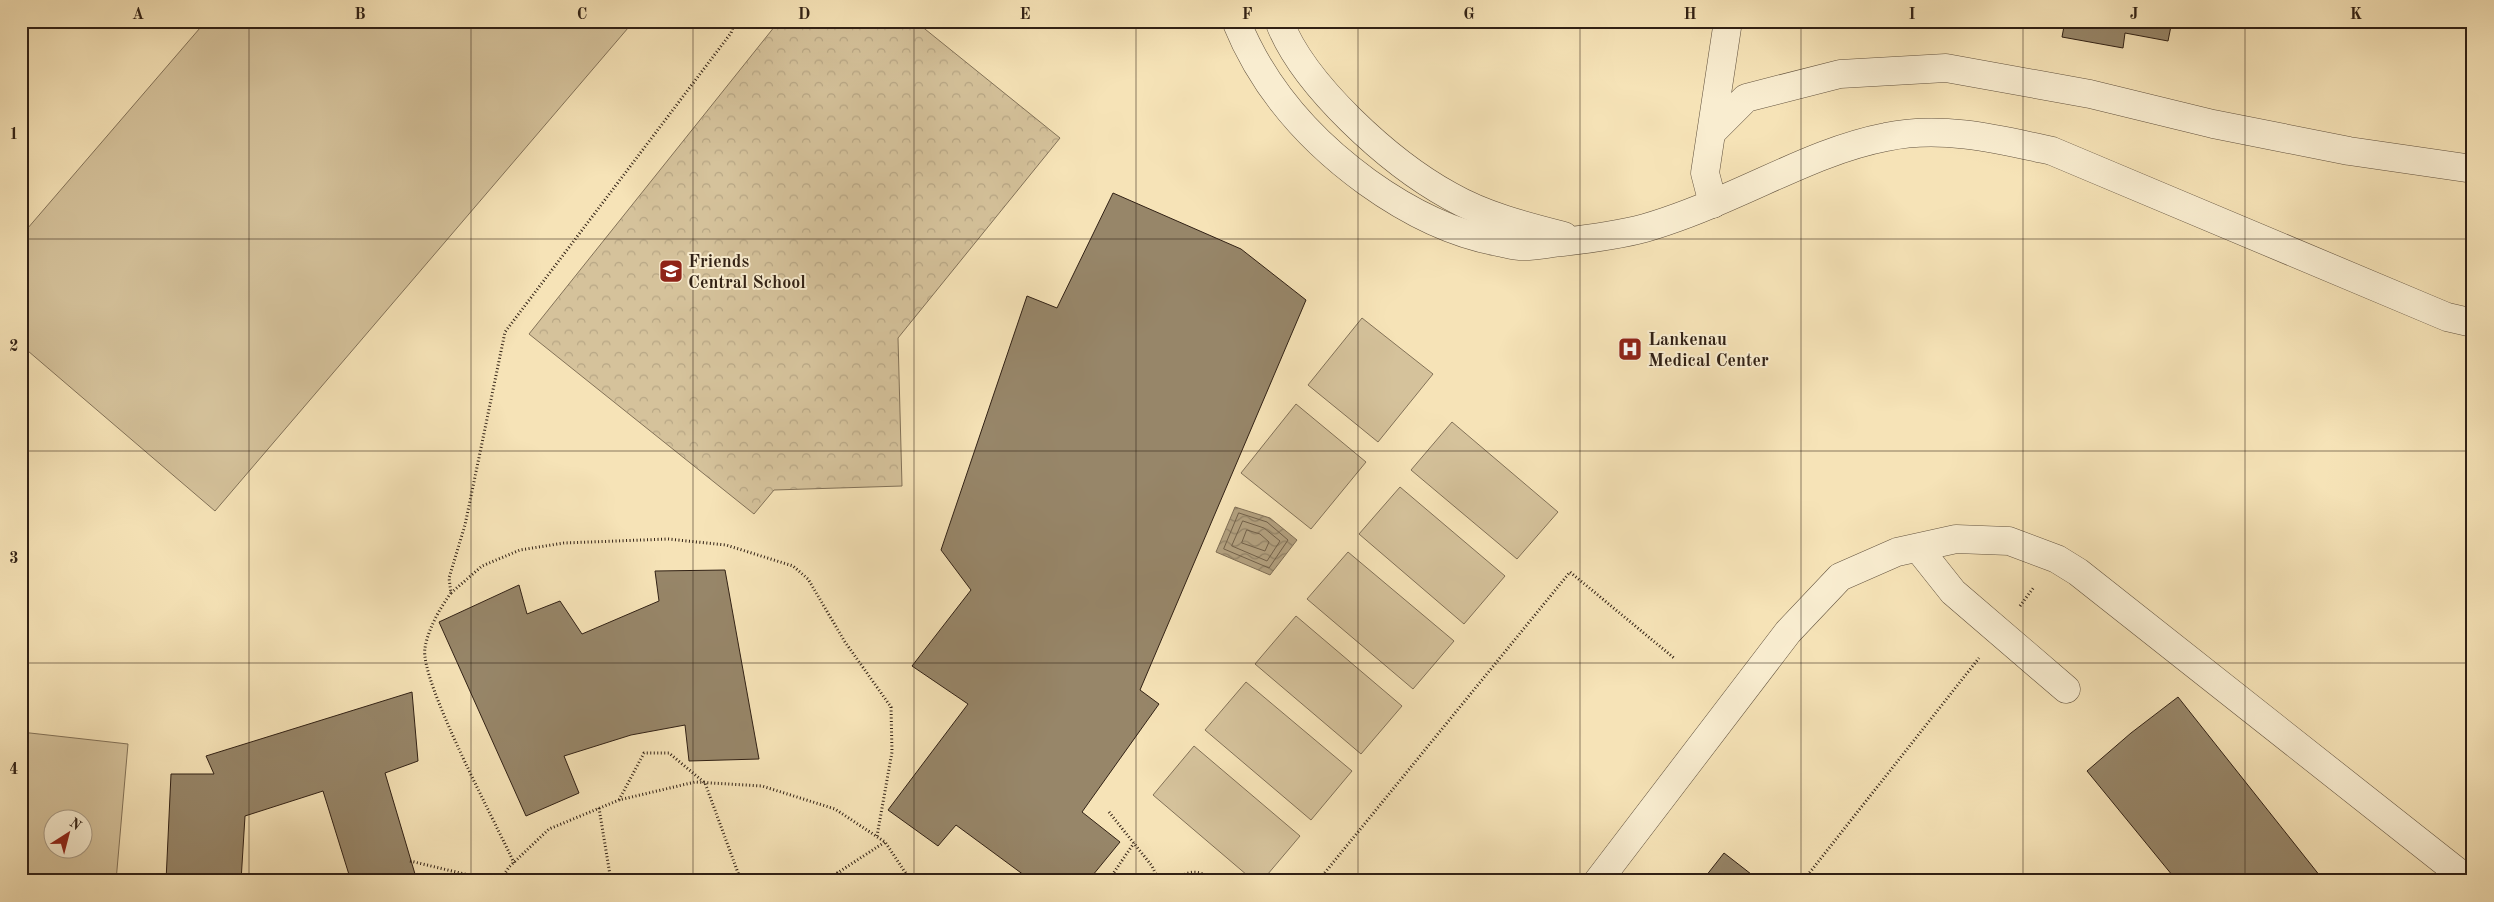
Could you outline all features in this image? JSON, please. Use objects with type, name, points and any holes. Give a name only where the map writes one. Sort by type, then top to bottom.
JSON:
[{"type":"lane","points":[[1236,21],[1248,53],[1272,89],[1305,129],[1346,166],[1390,198],[1435,223],[1481,239],[1524,246],[1578,240],[1645,228],[1713,204],[1827,154],[1887,136],[1941,132],[1993,137],[2052,151],[2447,317],[2473,323]]},
{"type":"lane","points":[[1279,21],[1312,76],[1383,149],[1411,171],[1450,196],[1482,212],[1578,240]]},
{"type":"lane","points":[[1713,204],[1705,173],[1728,21]]},
{"type":"lane","points":[[1712,132],[1746,98],[1840,74],[1946,68],[2090,94],[2213,124],[2349,150],[2473,170]]},
{"type":"lane","points":[[1598,881],[1788,632],[1840,577],[1897,552],[1956,539],[2009,541],[2057,559],[2086,578],[2469,881]]},
{"type":"lane","points":[[1918,548],[1953,592],[2066,690]]},
{"type":"path","points":[[451,593],[448,578],[465,525],[505,332],[731,33],[735,21]]},
{"type":"path","points":[[514,862],[433,690],[424,649],[441,608],[451,593],[482,566],[520,550],[564,543],[668,539],[726,545],[793,566],[808,580],[845,642],[891,707],[892,752],[877,836]]},
{"type":"path","points":[[1803,881],[2057,559]]},
{"type":"path","points":[[1318,881],[1570,572],[1674,658]]},
{"type":"path","points":[[619,800],[644,754],[669,753],[705,783],[741,881]]},
{"type":"path","points":[[500,881],[514,862],[549,829],[619,800],[695,782],[762,786],[835,809],[885,842],[911,881]]},
{"type":"path","points":[[599,808],[611,881]]},
{"type":"path","points":[[1109,812],[1152,866],[1159,881]]},
{"type":"path","points":[[825,881],[885,842]]},
{"type":"path","points":[[1108,881],[1134,842]]},
{"type":"path","points":[[410,861],[494,881]]},
{"type":"path","points":[[1168,881],[1195,871],[1203,872],[1214,881]]},
{"type":"path","points":[[837,873],[866,881]]},
{"type":"path","points":[[409,876],[412,881]]},
{"type":"green space","points":[[206,21],[634,21],[215,511],[21,345],[21,236]]},
{"type":"green space","points":[[779,21],[915,21],[1060,138],[898,338],[902,486],[774,490],[754,514],[529,334]]},
{"type":"green space","points":[[1362,318],[1433,374],[1378,442],[1308,385]]},
{"type":"green space","points":[[1296,404],[1366,462],[1311,529],[1241,473]]},
{"type":"green space","points":[[1452,422],[1558,512],[1517,559],[1411,470]]},
{"type":"green space","points":[[1400,487],[1505,576],[1464,624],[1359,534]]},
{"type":"green space","points":[[1348,552],[1454,641],[1413,689],[1307,599]]},
{"type":"green space","points":[[1296,616],[1402,706],[1361,754],[1255,664]]},
{"type":"green space","points":[[1246,682],[1352,771],[1311,820],[1205,730]]},
{"type":"green space","points":[[21,732],[128,744],[116,881],[21,881]]},
{"type":"green space","points":[[1194,746],[1300,836],[1262,881],[1254,881],[1153,795]]},
{"type":"water","points":[[1235,507],[1270,518],[1297,540],[1270,575],[1216,552]]},
{"type":"building","points":[[2065,21],[2172,21],[2168,41],[2125,33],[2123,48],[2062,37]]},
{"type":"building","points":[[1113,193],[1241,249],[1306,300],[1140,690],[1159,704],[1082,812],[1120,842],[1088,881],[1032,881],[956,825],[938,846],[888,810],[968,704],[912,666],[971,590],[941,550],[1027,296],[1057,308]]},
{"type":"building","points":[[725,570],[759,759],[689,761],[685,725],[631,735],[564,756],[579,793],[526,816],[439,622],[519,585],[527,614],[560,601],[582,634],[659,601],[655,571]]},
{"type":"building","points":[[412,692],[418,761],[385,773],[415,874],[394,881],[351,881],[323,791],[245,816],[241,881],[166,881],[171,774],[214,774],[206,756]]},
{"type":"building","points":[[2178,697],[2324,881],[2177,881],[2087,771],[2131,733]]},
{"type":"building","points":[[1724,853],[1760,881],[1702,881]]},
{"type":"place","name":"Friends Central School","points":[[671,271]]},
{"type":"place","name":"Lankenau Medical Center","points":[[1630,349]]}]
